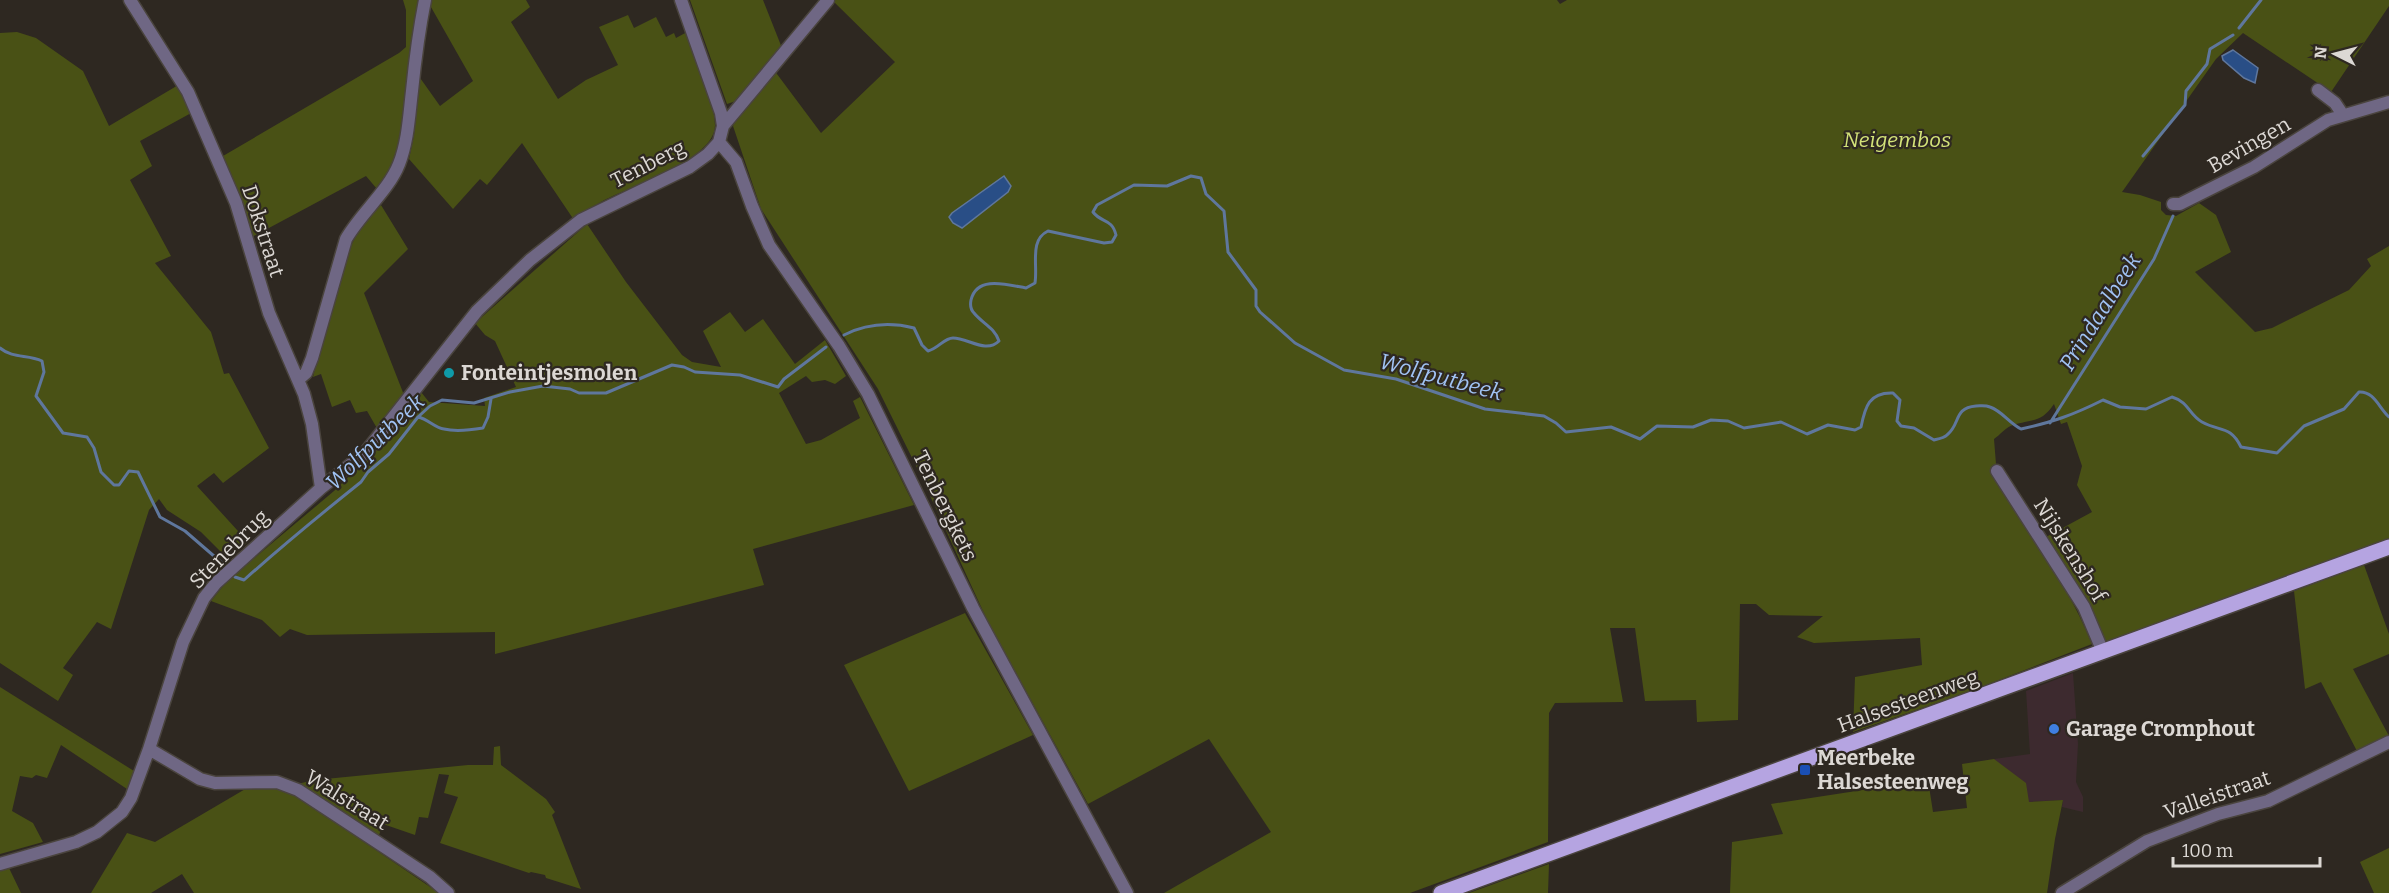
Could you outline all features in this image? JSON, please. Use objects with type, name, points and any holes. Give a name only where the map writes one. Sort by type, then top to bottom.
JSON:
[{"type":"main road","name":"Halsesteenweg","points":[[1441,893],[2389,547]]},
{"type":"street","name":"Dokstraat","points":[[130,0],[185,86],[236,203],[269,313],[299,379],[312,424],[321,488]]},
{"type":"street","points":[[299,379],[306,373],[312,358],[346,239],[356,221],[398,167],[407,137],[418,38],[425,0]]},
{"type":"street","points":[[681,0],[716,96],[723,126],[720,142]]},
{"type":"street","points":[[723,126],[828,0]]},
{"type":"street","points":[[2318,90],[2335,104],[2343,116]]},
{"type":"street","name":"Bevingen","points":[[2173,204],[2180,204],[2254,167],[2328,120],[2389,102]]},
{"type":"street","name":"Tenberg","points":[[477,311],[530,260],[581,220],[690,167],[720,142]]},
{"type":"street","name":"Tenbergkets","points":[[720,142],[735,162],[770,245],[839,346],[868,394],[973,608],[1127,893]]},
{"type":"street","name":"Stenebrug","points":[[0,864],[76,842],[110,824],[122,813],[131,798],[149,749],[183,642],[204,598],[230,569],[321,488],[365,453],[477,311]]},
{"type":"street","name":"Nijskenshof","points":[[1997,471],[2084,607],[2103,652]]},
{"type":"street","name":"Valleistraat","points":[[2062,893],[2147,841],[2218,814],[2268,801],[2389,742]]},
{"type":"street","name":"Walstraat","points":[[149,749],[200,779],[215,783],[278,782],[298,790],[430,877],[448,893]]},
{"type":"shaded area","name":"Garage Cromphout","points":[[2073,673],[2078,744],[2076,782],[2083,797],[2083,812],[2062,807],[2063,800],[2029,802],[1994,759],[2030,754],[2026,691]]},
{"type":"green space","points":[[403,0],[418,0],[410,48],[402,132],[392,166],[377,189],[366,176],[252,237],[223,156],[406,47],[406,10]]},
{"type":"green space","points":[[427,0],[526,0],[530,7],[511,22],[558,99],[586,80],[618,65],[599,27],[628,15],[634,28],[656,17],[666,37],[674,33],[676,38],[687,32],[712,104],[715,125],[711,138],[701,150],[686,161],[601,202],[574,220],[522,143],[487,185],[480,179],[453,209],[409,159],[414,135],[418,75],[440,106],[473,81]]},
{"type":"green space","points":[[690,0],[763,0],[782,48],[736,101],[727,104]]},
{"type":"green space","name":"Neigembos","points":[[832,0],[1557,0],[1560,4],[1567,0],[2389,0],[2389,6],[2331,92],[2243,33],[2216,59],[2122,192],[2161,202],[2161,210],[2166,215],[2176,216],[2199,203],[2216,215],[2231,252],[2195,272],[2255,332],[2272,328],[2349,290],[2371,266],[2367,259],[2389,246],[2389,539],[2105,644],[2046,537],[2092,512],[2077,485],[2082,466],[2067,422],[2061,424],[2054,404],[2041,417],[2010,426],[1994,439],[1996,464],[1993,477],[2034,537],[2059,579],[2092,644],[1968,692],[1853,732],[1855,677],[1922,665],[1920,638],[1814,643],[1797,637],[1823,616],[1769,615],[1756,604],[1740,604],[1738,720],[1697,722],[1696,700],[1645,701],[1635,628],[1610,628],[1623,702],[1555,703],[1549,713],[1548,842],[1410,893],[1164,893],[1271,832],[1209,739],[1088,804],[988,622],[878,389],[761,209],[733,126],[737,115],[774,70],[821,133],[895,62]]},
{"type":"green space","points":[[17,32],[36,38],[83,71],[109,126],[180,84],[193,112],[140,141],[152,166],[130,180],[171,256],[155,263],[211,332],[224,374],[229,373],[269,448],[223,483],[214,473],[197,486],[248,542],[228,559],[201,532],[167,510],[159,499],[149,510],[111,629],[97,622],[63,668],[73,675],[58,701],[0,663],[0,33]]},
{"type":"green space","points":[[381,205],[408,249],[364,293],[404,395],[378,430],[367,411],[356,413],[350,400],[332,407],[321,374],[313,377],[346,258],[362,226]]},
{"type":"green space","points":[[587,224],[626,282],[682,355],[692,362],[721,367],[703,331],[730,312],[745,332],[763,319],[795,364],[825,340],[846,376],[835,384],[825,380],[812,382],[806,376],[779,393],[806,444],[821,440],[860,418],[853,401],[860,397],[914,505],[753,549],[764,585],[495,654],[495,632],[307,635],[290,629],[280,637],[262,620],[211,601],[227,581],[334,491],[382,444],[421,392],[429,402],[485,406],[484,398],[516,387],[495,341],[485,335],[475,323]]},
{"type":"green space","points":[[2364,565],[2389,634],[2389,654],[2353,669],[2389,736],[2358,753],[2321,682],[2305,689],[2294,591]]},
{"type":"green space","points":[[965,613],[1033,735],[909,791],[844,665]]},
{"type":"green space","points":[[0,687],[134,771],[127,789],[61,745],[47,778],[36,775],[32,778],[20,776],[12,811],[33,823],[43,842],[0,854]]},
{"type":"green space","points":[[500,746],[501,765],[546,799],[555,812],[552,815],[581,889],[546,878],[545,875],[529,873],[440,843],[458,797],[444,793],[449,775],[439,774],[428,818],[419,817],[415,835],[383,824],[378,838],[297,784],[315,780],[468,765],[493,765],[494,747]]},
{"type":"green space","points":[[1994,759],[2026,783],[2029,802],[2063,800],[2047,893],[1730,893],[1732,842],[1783,834],[1771,804],[1928,780],[1933,812],[1967,808],[1962,764]]},
{"type":"green space","points":[[274,787],[294,794],[439,893],[194,893],[182,874],[151,893],[91,893],[127,833],[155,842],[247,788]]},
{"type":"green space","points":[[2389,848],[2389,893],[2374,893],[2360,862]]},
{"type":"green space","points":[[1549,864],[1548,893],[1469,893]]},
{"type":"green space","points":[[9,868],[21,893],[0,893],[0,871]]},
{"type":"water","points":[[2233,50],[2258,68],[2255,83],[2244,78],[2223,60],[2222,56]]},
{"type":"water","points":[[1004,176],[1011,186],[1008,192],[962,228],[953,223],[949,217],[952,213]]},
{"type":"waterway","name":"Prindaalbeek","points":[[2239,28],[2261,0]]},
{"type":"waterway","name":"Prindaalbeek","points":[[2143,156],[2185,105],[2186,91],[2207,64],[2210,49],[2233,35]]},
{"type":"waterway","name":"Wolfputbeek","points":[[844,335],[869,326],[896,325],[914,328],[922,345],[928,351],[953,338],[983,346],[994,345],[999,341],[997,336],[972,310],[971,300],[974,292],[986,284],[1026,288],[1035,283],[1036,247],[1042,235],[1048,231],[1104,243],[1112,242],[1116,235],[1114,230],[1109,223],[1093,212],[1097,205],[1134,185],[1167,186],[1191,176],[1201,178],[1206,194],[1224,211],[1228,252],[1256,290],[1256,306],[1295,343],[1344,370],[1396,379],[1485,409],[1544,416],[1566,432],[1611,427],[1640,439],[1657,426],[1693,427],[1711,420],[1728,421],[1744,428],[1781,422],[1807,434],[1828,425],[1855,430],[1861,427],[1864,413],[1873,398],[1885,393],[1893,393],[1900,400],[1897,421],[1901,426],[1914,428],[1934,440],[1944,437],[1951,431],[1960,413],[1969,407],[1986,406],[1994,409],[2021,429],[2063,418],[2103,400],[2120,407],[2146,409],[2172,397],[2186,405],[2202,422],[2229,432],[2241,447],[2277,453],[2304,426],[2344,409],[2359,392],[2369,394],[2389,417]]},
{"type":"waterway","name":"Prindaalbeek","points":[[2050,423],[2154,259],[2173,216]]},
{"type":"waterway","name":"Wolfputbeek","points":[[235,577],[244,580],[361,482],[368,472],[389,454],[418,417],[430,406],[442,400],[474,403],[510,392],[543,386],[570,389],[579,393],[606,393],[672,365],[695,372],[740,375],[778,387],[784,379],[826,347]]},
{"type":"waterway","name":"Wolfputbeek","points":[[0,348],[10,354],[42,361],[44,372],[36,396],[63,433],[87,437],[94,448],[101,472],[114,485],[119,485],[129,471],[138,472],[160,517],[185,531],[222,563]]},
{"type":"waterway","points":[[418,417],[449,430],[483,428],[488,417],[491,399]]},
{"type":"place","name":"Fonteintjesmolen","points":[[449,373]]},
{"type":"place","name":"Garage Cromphout","points":[[2054,729]]},
{"type":"place","name":"Meerbeke Halsesteenweg","points":[[1805,770]]}]
